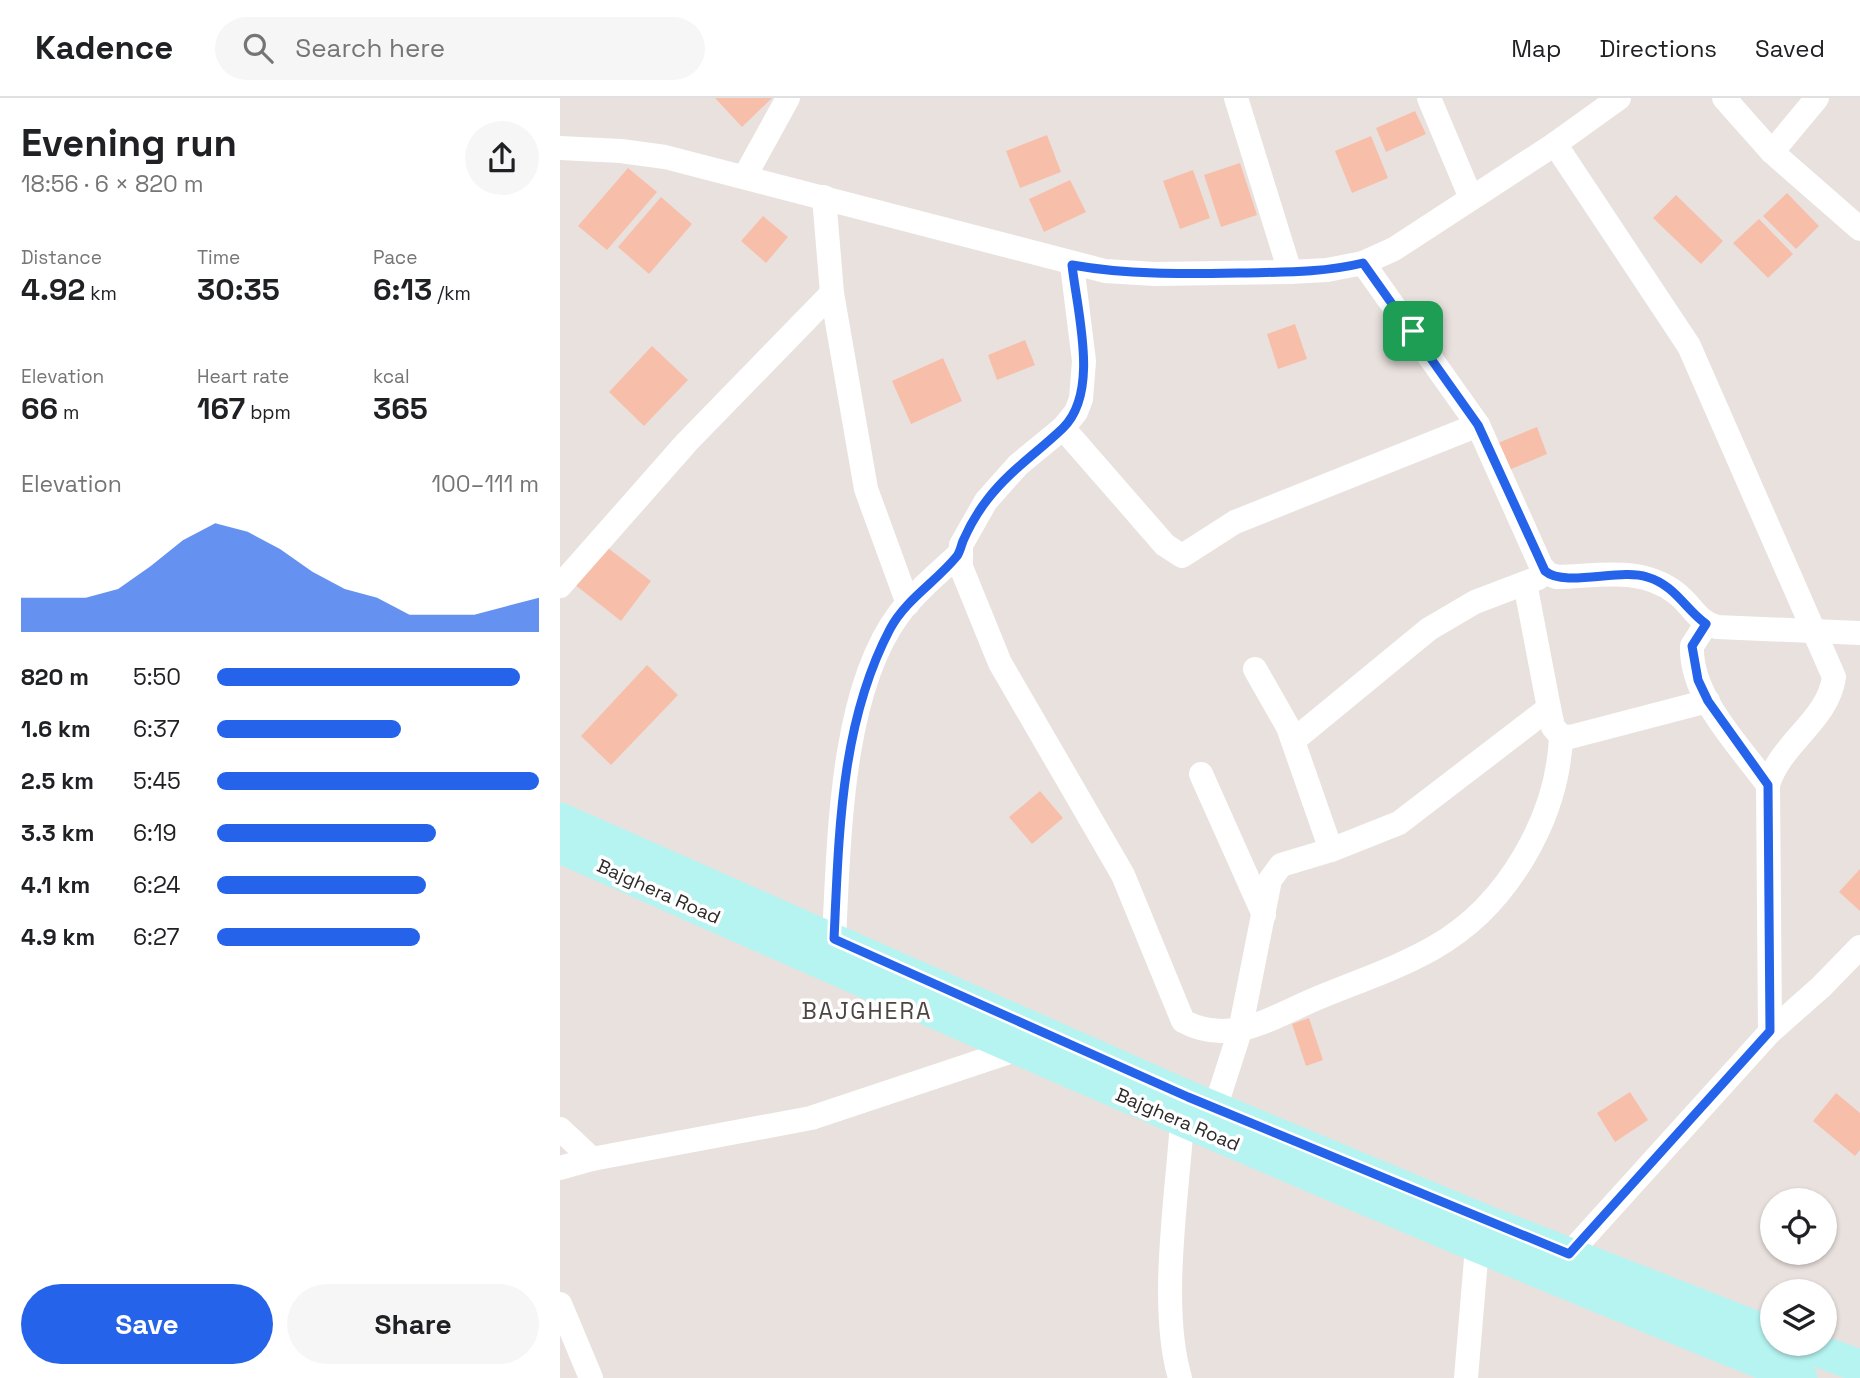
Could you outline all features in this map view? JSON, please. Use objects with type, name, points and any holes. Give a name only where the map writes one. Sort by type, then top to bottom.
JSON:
[{"type":"main road","name":"Bajghera Road","points":[[560,818],[834,939],[1477,1247],[1801,1378]]},
{"type":"main road","name":"Bajghera Road","points":[[560,847],[1014,1050],[1198,1115],[1760,1329]]},
{"type":"main road","points":[[1832,1356],[1860,1366]]},
{"type":"street","points":[[745,176],[788,98]]},
{"type":"street","points":[[1236,98],[1290,272]]},
{"type":"street","points":[[1429,98],[1471,198]]},
{"type":"street","points":[[560,148],[621,151],[665,157],[745,176],[1072,265],[1105,271],[1155,274],[1290,272],[1326,270],[1363,263],[1394,249],[1555,144],[1619,98]]},
{"type":"street","points":[[1724,98],[1772,152],[1860,229]]},
{"type":"street","points":[[1772,152],[1817,98]]},
{"type":"street","points":[[1555,144],[1689,346],[1814,634],[1832,668],[1832,688],[1824,706],[1774,767],[1768,785],[1770,1031]]},
{"type":"street","points":[[824,197],[832,293],[866,489],[908,604]]},
{"type":"street","points":[[1363,263],[1478,425],[1541,566],[1549,574],[1557,577],[1635,574],[1648,577],[1684,599],[1706,624],[1814,634],[1860,633]]},
{"type":"street","points":[[834,939],[838,845],[852,738],[869,673],[890,628],[908,604],[959,554],[970,525],[986,501],[1018,465],[1063,428],[1076,412],[1084,382],[1072,265]]},
{"type":"street","points":[[560,586],[687,442],[832,293]]},
{"type":"street","points":[[1063,428],[1165,545],[1175,554],[1182,556],[1235,522],[1478,425]]},
{"type":"street","points":[[959,554],[966,582],[1000,663],[1123,875],[1177,1013],[1183,1021],[1203,1030],[1240,1031],[1436,947],[1489,902],[1519,866],[1538,827],[1560,757],[1561,736]]},
{"type":"street","points":[[1294,740],[1429,629],[1475,603],[1549,574]]},
{"type":"street","points":[[1525,583],[1553,727],[1561,736],[1570,737],[1708,701]]},
{"type":"street","points":[[1706,624],[1694,641],[1692,656],[1708,701],[1768,785]]},
{"type":"street","points":[[1255,669],[1294,740],[1331,850]]},
{"type":"street","points":[[1180,1378],[1170,1321],[1198,1115],[1240,1031],[1270,880],[1278,866],[1385,831],[1408,818],[1549,708]]},
{"type":"street","points":[[1201,774],[1264,916]]},
{"type":"street","points":[[1569,1254],[1770,1031],[1821,987],[1860,947]]},
{"type":"street","points":[[560,1168],[592,1159],[811,1118],[1014,1050]]},
{"type":"street","points":[[560,1129],[592,1159]]},
{"type":"street","points":[[1466,1378],[1477,1247]]},
{"type":"street","points":[[560,1304],[591,1378]]},
{"type":"building","points":[[715,98],[772,98],[742,127]]},
{"type":"building","points":[[1415,111],[1426,134],[1386,152],[1376,128]]},
{"type":"building","points":[[1047,135],[1061,172],[1020,188],[1006,151]]},
{"type":"building","points":[[1371,136],[1388,178],[1352,193],[1335,151]]},
{"type":"building","points":[[1240,163],[1257,215],[1221,227],[1204,175]]},
{"type":"building","points":[[628,168],[657,192],[607,250],[578,226]]},
{"type":"building","points":[[1193,170],[1210,218],[1180,229],[1163,181]]},
{"type":"building","points":[[1070,180],[1086,212],[1044,232],[1029,199]]},
{"type":"building","points":[[1787,193],[1819,226],[1796,249],[1763,216]]},
{"type":"building","points":[[1676,195],[1723,241],[1701,264],[1653,218]]},
{"type":"building","points":[[661,197],[692,224],[649,274],[618,247]]},
{"type":"building","points":[[763,216],[788,237],[766,263],[741,241]]},
{"type":"building","points":[[1759,219],[1793,254],[1768,278],[1733,243]]},
{"type":"building","points":[[1295,324],[1307,359],[1278,369],[1267,334]]},
{"type":"building","points":[[1025,340],[1035,365],[997,380],[988,355]]},
{"type":"building","points":[[652,346],[688,380],[644,426],[609,392]]},
{"type":"building","points":[[943,358],[962,401],[911,424],[892,381]]},
{"type":"building","points":[[1537,427],[1547,454],[1509,470],[1498,443]]},
{"type":"building","points":[[604,545],[651,581],[621,621],[574,584]]},
{"type":"building","points":[[647,665],[678,695],[611,765],[581,736]]},
{"type":"building","points":[[1040,791],[1063,818],[1032,844],[1009,817]]},
{"type":"building","points":[[1860,869],[1860,911],[1839,892]]},
{"type":"building","points":[[1309,1018],[1323,1060],[1306,1066],[1292,1024]]},
{"type":"building","points":[[1630,1092],[1648,1120],[1615,1142],[1597,1113]]},
{"type":"building","points":[[1836,1093],[1860,1113],[1860,1150],[1855,1156],[1813,1121]]},
{"type":"district","name":"BAJGHERA","points":[[867,1011]]},
{"type":"route","points":[[1363,263],[1413,331],[1478,425],[1545,571],[1557,577],[1635,574],[1648,577],[1684,599],[1706,624],[1692,646],[1698,680],[1708,701],[1768,785],[1770,1031],[1569,1254],[1188,1097],[834,939],[838,845],[849,751],[869,673],[898,614],[959,554],[970,525],[986,501],[1018,465],[1063,428],[1076,412],[1084,382],[1084,361],[1072,265],[1105,271],[1155,274],[1290,272],[1326,270],[1363,263]]}]
